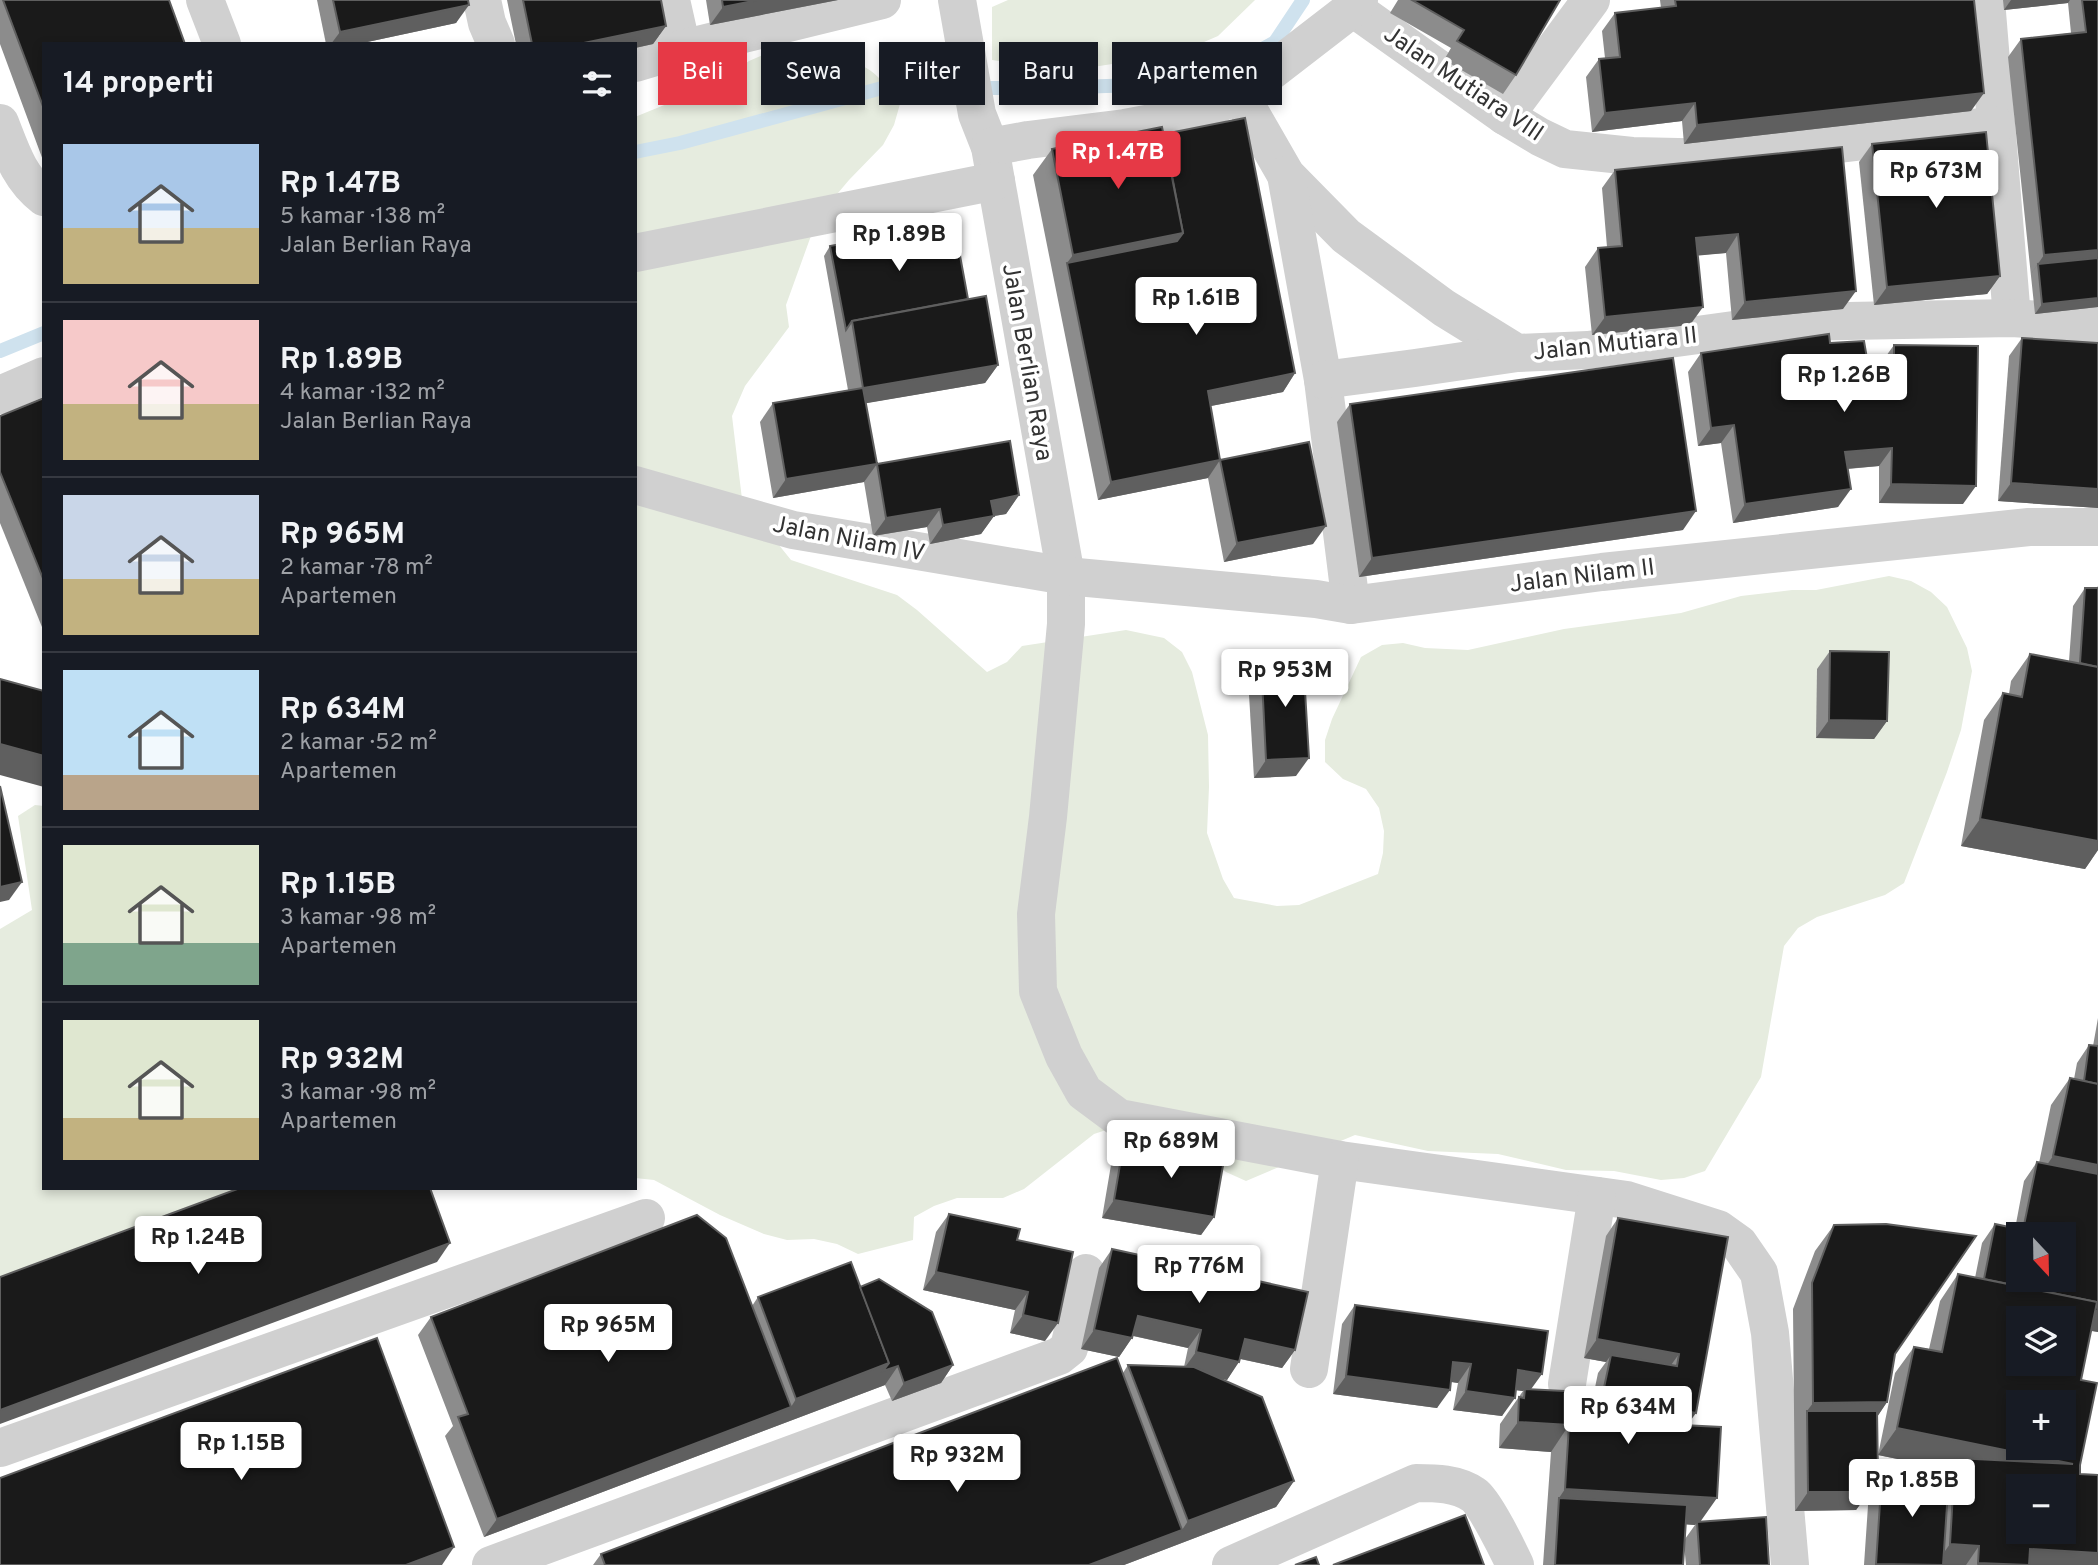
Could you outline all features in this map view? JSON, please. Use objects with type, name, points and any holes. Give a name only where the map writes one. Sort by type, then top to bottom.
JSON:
[{"type":"street","points":[[205,0],[221,42]]},
{"type":"street","points":[[671,0],[680,42]]},
{"type":"street","points":[[711,42],[882,0]]},
{"type":"street","points":[[1505,116],[1591,0]]},
{"type":"street","points":[[1986,0],[2012,318]]},
{"type":"street","points":[[1282,62],[1356,4]]},
{"type":"street","name":"Jalan Mutiara VIII","points":[[1356,4],[1505,116],[1565,149],[1632,156],[1724,158],[1996,125]]},
{"type":"street","name":"Jalan Berlian Raya","points":[[960,14],[1066,576],[1066,624],[1036,914],[1038,991],[1064,1056],[1084,1092],[1119,1118],[1340,1160],[1627,1200],[1718,1229],[1739,1244],[1759,1273],[1770,1333],[1790,1565]]},
{"type":"street","points":[[637,62],[658,56]]},
{"type":"street","points":[[637,252],[987,147],[1125,128],[1184,117],[1215,105]]},
{"type":"street","name":"Jalan Mutiara II","points":[[1246,105],[1286,175],[1346,236],[1444,308],[1517,352],[1588,350],[1793,322],[2012,318],[2098,324]]},
{"type":"street","points":[[0,123],[17,166],[31,187],[42,195]]},
{"type":"street","points":[[1286,175],[1323,380],[1350,605]]},
{"type":"street","points":[[1323,380],[1415,369],[1517,352]]},
{"type":"street","points":[[0,395],[42,377]]},
{"type":"street","name":"Jalan Nilam IV","points":[[637,486],[793,530],[1066,576]]},
{"type":"street","name":"Jalan Nilam II","points":[[1066,576],[1316,599],[1350,605],[1602,572],[2015,528],[2098,527]]},
{"type":"street","points":[[1309,1369],[1340,1160]]},
{"type":"street","points":[[1567,1384],[1597,1196]]},
{"type":"street","points":[[0,1448],[646,1218]]},
{"type":"street","points":[[491,1565],[575,1551],[1059,1356],[1069,1348],[1086,1273]]},
{"type":"street","points":[[1231,1565],[1416,1483],[1442,1483],[1476,1495],[1515,1565]]},
{"type":"shaded area","points":[[1008,0],[1255,0],[1218,36],[1204,42],[1112,42],[1112,64],[1098,66],[1098,42],[999,42],[999,61],[992,60],[992,7]]},
{"type":"shaded area","points":[[761,56],[761,105],[865,105],[865,68],[879,78],[879,105],[900,105],[894,125],[883,145],[822,212],[786,305],[789,327],[745,386],[732,416],[742,499],[791,560],[897,595],[987,672],[1007,662],[1022,646],[1126,630],[1164,638],[1182,652],[1192,672],[1208,735],[1207,833],[1223,879],[1234,898],[1277,906],[1299,905],[1378,874],[1384,831],[1379,808],[1366,789],[1343,779],[1325,762],[1325,740],[1361,657],[1382,645],[1403,643],[1425,648],[1468,650],[1564,629],[1681,613],[1741,596],[1816,590],[1889,576],[1911,581],[1931,592],[1947,607],[1967,648],[1972,671],[1961,730],[1904,883],[1885,895],[1817,917],[1798,928],[1784,946],[1761,1077],[1705,1171],[1684,1178],[1661,1180],[1614,1171],[1566,1170],[1498,1154],[1428,1151],[1355,1135],[1246,1181],[1226,1172],[1209,1158],[1118,1126],[1094,1134],[1024,1189],[1003,1198],[957,1198],[934,1206],[914,1217],[913,1240],[858,1254],[837,1244],[814,1239],[787,1240],[764,1234],[720,1215],[654,1180],[637,1178],[637,116],[664,105],[747,105],[749,61]]},
{"type":"shaded area","points":[[35,805],[42,806],[42,1190],[242,1190],[0,1280],[0,929],[32,910],[18,816]]},
{"type":"building","points":[[3,0],[169,0],[184,42],[42,42],[42,104]]},
{"type":"building","points":[[333,0],[468,0],[469,5],[340,32]]},
{"type":"building","points":[[523,0],[661,0],[666,26],[589,42],[532,42]]},
{"type":"building","points":[[722,0],[758,0],[723,7]]},
{"type":"building","points":[[1412,0],[1560,0],[1516,75],[1457,41],[1464,30]]},
{"type":"building","points":[[1675,0],[1974,0],[1984,93],[1697,125],[1695,103],[1605,113],[1599,59],[1620,57],[1615,13],[1676,6]]},
{"type":"building","points":[[2082,0],[2098,0],[2098,250],[2044,255],[2021,39],[2086,32]]},
{"type":"building","points":[[1245,118],[1295,373],[1208,391],[1220,460],[1111,482],[1067,263],[1177,241],[1183,233],[1164,134]]},
{"type":"building","points":[[1162,127],[1183,233],[1073,255],[1052,149]]},
{"type":"building","points":[[1986,132],[2000,276],[1887,287],[1872,144]]},
{"type":"building","points":[[1842,147],[1856,291],[1745,302],[1738,234],[1696,238],[1703,307],[1605,317],[1598,248],[1622,246],[1615,170]]},
{"type":"building","points":[[954,223],[968,299],[852,321],[846,330],[830,246]]},
{"type":"building","points":[[2098,258],[2098,298],[2042,304],[2038,264]]},
{"type":"building","points":[[986,296],[998,365],[863,388],[852,321]]},
{"type":"building","points":[[1829,334],[1830,343],[1864,341],[1871,382],[1894,380],[1894,345],[1978,346],[1976,486],[1891,484],[1892,448],[1845,452],[1851,489],[1745,504],[1734,425],[1711,428],[1701,353]]},
{"type":"building","points":[[2022,338],[2098,343],[2098,489],[2011,483]]},
{"type":"building","points":[[1673,358],[1696,511],[1372,558],[1350,404]]},
{"type":"building","points":[[863,388],[877,464],[786,479],[773,403]]},
{"type":"building","points":[[42,399],[42,576],[0,472],[0,416]]},
{"type":"building","points":[[1010,441],[1019,495],[991,501],[994,516],[943,525],[940,509],[886,518],[877,464]]},
{"type":"building","points":[[1309,442],[1326,526],[1237,543],[1220,460]]},
{"type":"building","points":[[2085,588],[2098,588],[2098,667],[2080,663]]},
{"type":"building","points":[[1830,651],[1889,652],[1887,721],[1829,720]]},
{"type":"building","points":[[2030,654],[2098,667],[2098,841],[1980,819],[2003,693],[2022,697]]},
{"type":"building","points":[[1303,657],[1309,758],[1266,760],[1261,659]]},
{"type":"building","points":[[0,679],[42,690],[42,755],[0,744]]},
{"type":"building","points":[[0,786],[22,882],[0,887]]},
{"type":"building","points":[[2089,1045],[2098,1046],[2098,1084],[2084,1081]]},
{"type":"building","points":[[2070,1078],[2098,1084],[2098,1165],[2053,1156]]},
{"type":"building","points":[[1123,1147],[1175,1156],[1176,1147],[1225,1154],[1214,1217],[1114,1200]]},
{"type":"building","points":[[2037,1162],[2098,1174],[2098,1311],[2095,1311],[2097,1302],[2048,1292],[2076,1292],[2076,1222],[2025,1222]]},
{"type":"building","points":[[235,1190],[431,1190],[450,1243],[0,1410],[0,1277]]},
{"type":"building","points":[[949,1214],[1020,1229],[1017,1240],[1073,1252],[1058,1323],[1023,1315],[1028,1292],[936,1272]]},
{"type":"building","points":[[697,1215],[726,1238],[791,1407],[497,1519],[458,1417],[468,1414],[431,1317]]},
{"type":"building","points":[[1618,1218],[1728,1237],[1696,1413],[1602,1397],[1611,1355],[1677,1366],[1679,1354],[1597,1339]]},
{"type":"building","points":[[1886,1224],[1976,1236],[1895,1354],[1887,1402],[1813,1403],[1812,1283],[1834,1225]]},
{"type":"building","points":[[1995,1224],[2006,1226],[2006,1283],[1984,1279]]},
{"type":"building","points":[[1112,1249],[1308,1292],[1295,1350],[1245,1339],[1239,1362],[1196,1352],[1201,1330],[1138,1316],[1132,1338],[1094,1330]]},
{"type":"building","points":[[851,1262],[889,1363],[796,1399],[758,1297]]},
{"type":"building","points":[[1958,1274],[2006,1284],[2006,1292],[2047,1292],[2097,1302],[2081,1380],[2097,1383],[2080,1474],[2098,1475],[2098,1553],[2030,1549],[2029,1565],[1978,1563],[1979,1546],[1950,1544],[1955,1458],[2073,1464],[2053,1460],[2076,1460],[2076,1390],[2006,1390],[2006,1450],[1897,1428],[1914,1347],[1942,1352]]},
{"type":"building","points":[[879,1279],[932,1312],[953,1365],[904,1383],[898,1366],[883,1371],[889,1363],[860,1287]]},
{"type":"building","points":[[1355,1305],[1548,1331],[1542,1374],[1518,1370],[1515,1398],[1466,1391],[1471,1364],[1453,1362],[1450,1390],[1346,1376]]},
{"type":"building","points":[[377,1338],[454,1547],[406,1565],[0,1565],[0,1478]]},
{"type":"building","points":[[1117,1358],[1182,1530],[1089,1565],[605,1565],[601,1554]]},
{"type":"building","points":[[1128,1365],[1194,1367],[1262,1397],[1294,1481],[1188,1521]]},
{"type":"building","points":[[1525,1389],[1584,1392],[1583,1401],[1664,1406],[1662,1424],[1721,1427],[1717,1498],[1565,1489],[1569,1425],[1518,1422],[1519,1397],[1524,1398]]},
{"type":"building","points":[[1807,1411],[1877,1411],[1878,1474],[1868,1475],[1869,1492],[1808,1492]]},
{"type":"building","points":[[1882,1473],[1949,1476],[1943,1565],[1876,1564]]},
{"type":"building","points":[[1559,1498],[1687,1505],[1683,1565],[1555,1565]]},
{"type":"building","points":[[1465,1515],[1484,1565],[1333,1565]]},
{"type":"building","points":[[1766,1517],[1769,1565],[1700,1565],[1697,1522]]},
{"type":"building","points":[[1316,1557],[1319,1565],[1295,1565]]},
{"type":"waterway","points":[[637,152],[680,143],[882,88],[1044,88],[1201,83],[1275,42],[1303,0]]},
{"type":"waterway","points":[[0,351],[42,334]]}]
